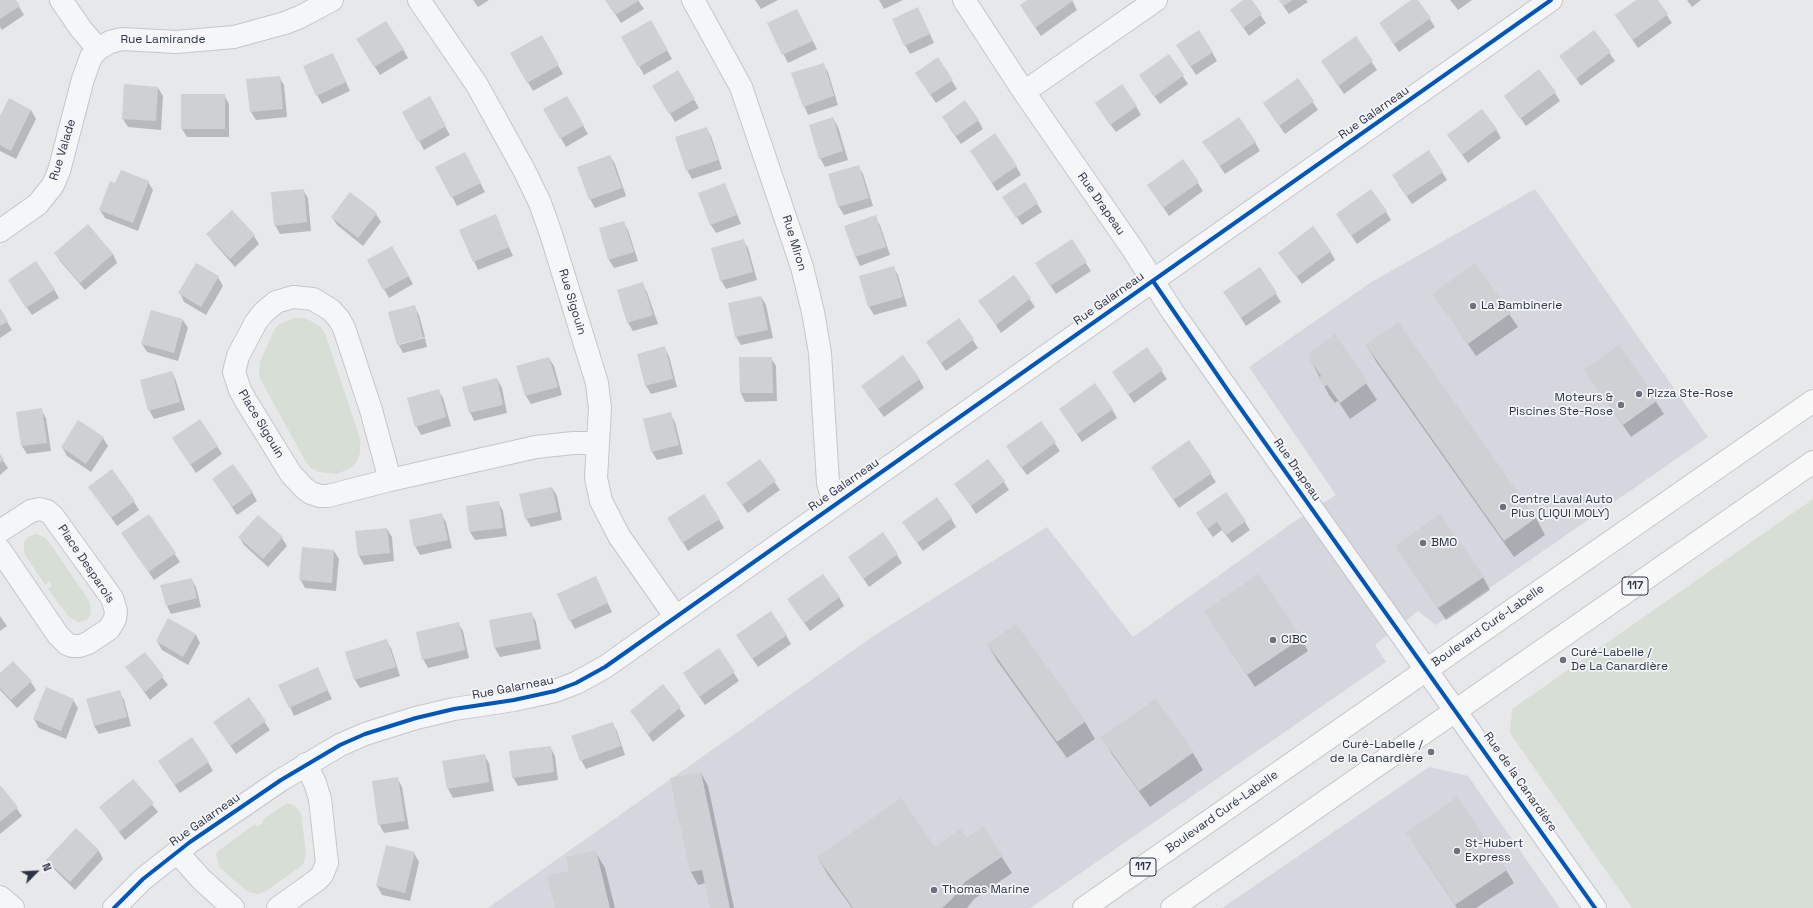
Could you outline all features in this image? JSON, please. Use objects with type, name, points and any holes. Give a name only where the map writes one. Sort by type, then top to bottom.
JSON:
[{"type":"main road","name":"Boulevard Curé-Labelle","points":[[1084,908],[1813,401]]},
{"type":"main road","name":"117","points":[[1172,908],[1813,462]]},
{"type":"street","points":[[61,0],[81,29],[98,49]]},
{"type":"street","name":"Rue Lamirande","points":[[98,49],[110,42],[122,39],[176,42],[234,37],[285,23],[300,17],[332,0]]},
{"type":"street","name":"Rue Sigouin","points":[[419,0],[477,85],[524,170],[542,208],[597,383],[600,408],[596,478],[601,502],[623,542],[676,616]]},
{"type":"street","name":"Rue Miron","points":[[693,0],[741,87],[802,267],[813,312],[820,353],[828,482],[831,493],[837,502]]},
{"type":"street","name":"Rue Drapeau","points":[[964,0],[1024,92],[1172,311],[1426,670]]},
{"type":"street","points":[[1024,92],[1156,0]]},
{"type":"street","name":"Rue Galarneau","points":[[114,908],[143,879],[177,852],[255,797],[334,748],[360,736],[416,718],[461,708],[535,696],[565,687],[605,666],[1551,0]]},
{"type":"street","name":"Rue Valade","points":[[0,231],[38,204],[53,185],[59,171],[83,78],[91,57],[98,49]]},
{"type":"street","name":"Place Sigouin","points":[[390,480],[371,410],[344,328],[339,319],[331,310],[313,299],[293,297],[276,302],[266,310],[256,322],[238,356],[234,372],[240,390],[246,401],[291,474],[311,493],[320,496],[328,496],[390,480],[536,447],[573,443],[598,443]]},
{"type":"street","name":"Place Desparois","points":[[0,531],[31,511],[40,509],[52,515],[112,598],[116,611],[115,619],[110,629],[88,644],[72,646],[67,644],[58,635],[0,550]]},
{"type":"street","name":"Rue de la Canardière","points":[[1426,670],[1595,908]]},
{"type":"street","points":[[278,908],[317,880],[322,875],[327,863],[320,799],[315,783],[306,764]]},
{"type":"street","name":"Rue Galarneau","points":[[177,852],[201,879],[233,908]]},
{"type":"street","points":[[0,897],[13,908]]},
{"type":"shaded area","points":[[1535,189],[1708,437],[1436,625],[1418,611],[1375,645],[1386,662],[1030,908],[488,908],[875,635],[1047,527],[1133,637],[1295,521],[1336,495],[1249,367],[1370,283]]},
{"type":"shaded area","points":[[294,318],[303,318],[311,321],[320,326],[325,333],[360,438],[360,453],[357,461],[350,468],[337,474],[319,472],[311,468],[306,462],[259,377],[260,362],[274,330],[280,324]]},
{"type":"shaded area","points":[[1813,499],[1813,908],[1632,908],[1510,733],[1512,709]]},
{"type":"shaded area","points":[[36,534],[45,538],[49,542],[90,602],[91,613],[87,620],[78,622],[69,617],[48,589],[52,586],[49,582],[45,585],[24,553],[24,542],[28,537]]},
{"type":"shaded area","points":[[1429,767],[1468,776],[1560,908],[1222,908]]},
{"type":"shaded area","points":[[287,803],[294,805],[301,813],[306,854],[303,865],[266,891],[258,894],[248,892],[219,867],[216,854],[255,824],[257,827],[264,822],[262,820]]},
{"type":"building","points":[[0,0],[16,0],[20,6],[0,19]]},
{"type":"building","points":[[605,0],[640,0],[615,15]]},
{"type":"building","points":[[1027,0],[1074,0],[1035,28],[1020,5]]},
{"type":"building","points":[[1243,0],[1252,0],[1262,14],[1243,28],[1230,10]]},
{"type":"building","points":[[1279,0],[1293,0],[1283,6]]},
{"type":"building","points":[[1411,0],[1418,0],[1431,18],[1394,44],[1379,23]]},
{"type":"building","points":[[1636,0],[1658,0],[1668,14],[1633,40],[1615,15]]},
{"type":"building","points":[[918,7],[930,34],[904,46],[892,19]]},
{"type":"building","points":[[797,9],[813,41],[782,55],[767,23]]},
{"type":"building","points":[[651,20],[668,50],[638,67],[621,37]]},
{"type":"building","points":[[386,21],[404,49],[374,67],[356,39]]},
{"type":"building","points":[[1199,30],[1213,52],[1190,67],[1176,45]]},
{"type":"building","points":[[1594,30],[1611,52],[1576,79],[1559,56]]},
{"type":"building","points":[[542,35],[559,65],[527,83],[510,53]]},
{"type":"building","points":[[1356,36],[1373,61],[1338,86],[1321,61]]},
{"type":"building","points":[[333,53],[346,82],[316,96],[303,66]]},
{"type":"building","points":[[1169,54],[1184,75],[1154,97],[1139,75]]},
{"type":"building","points":[[938,57],[953,80],[930,95],[915,73]]},
{"type":"building","points":[[824,63],[834,96],[803,107],[791,73]]},
{"type":"building","points":[[1539,69],[1556,92],[1520,119],[1504,96]]},
{"type":"building","points":[[678,70],[695,99],[669,114],[652,86]]},
{"type":"building","points":[[280,76],[283,109],[250,112],[246,79]]},
{"type":"building","points":[[1298,78],[1314,101],[1279,126],[1263,103]]},
{"type":"building","points":[[124,84],[158,87],[156,121],[122,119]]},
{"type":"building","points":[[1122,84],[1137,106],[1110,125],[1095,103]]},
{"type":"building","points":[[181,94],[225,94],[225,129],[181,129]]},
{"type":"building","points":[[430,96],[446,126],[418,142],[402,112]]},
{"type":"building","points":[[567,96],[584,125],[560,139],[543,109]]},
{"type":"building","points":[[9,98],[31,110],[11,151],[0,145],[0,116]]},
{"type":"building","points":[[965,100],[979,120],[956,136],[942,117]]},
{"type":"building","points":[[1482,109],[1497,129],[1462,155],[1447,135]]},
{"type":"building","points":[[833,117],[843,151],[819,159],[809,125]]},
{"type":"building","points":[[1239,117],[1256,142],[1220,166],[1202,142]]},
{"type":"building","points":[[707,127],[718,160],[686,171],[675,137]]},
{"type":"building","points":[[995,133],[1017,166],[992,183],[970,151]]},
{"type":"building","points":[[1429,150],[1443,172],[1407,196],[1392,175]]},
{"type":"building","points":[[465,152],[481,183],[451,198],[435,167]]},
{"type":"building","points":[[610,155],[622,188],[589,200],[577,167]]},
{"type":"building","points":[[1183,159],[1199,182],[1163,208],[1147,185]]},
{"type":"building","points":[[859,165],[869,198],[838,207],[828,174]]},
{"type":"building","points":[[121,170],[149,181],[133,223],[99,210],[110,181],[115,183]]},
{"type":"building","points":[[1025,182],[1038,203],[1016,218],[1002,197]]},
{"type":"building","points":[[725,183],[737,215],[710,225],[698,193]]},
{"type":"building","points":[[304,189],[307,222],[274,226],[271,192]]},
{"type":"building","points":[[1371,189],[1387,211],[1351,236],[1336,214]]},
{"type":"building","points":[[350,192],[377,213],[358,238],[331,217]]},
{"type":"building","points":[[232,210],[255,235],[230,259],[206,234]]},
{"type":"building","points":[[496,214],[509,247],[473,262],[459,230]]},
{"type":"building","points":[[876,215],[886,247],[855,257],[844,226]]},
{"type":"building","points":[[624,221],[634,252],[608,260],[599,228]]},
{"type":"building","points":[[88,224],[113,254],[80,283],[54,253]]},
{"type":"building","points":[[1313,226],[1331,251],[1296,277],[1278,253]]},
{"type":"building","points":[[744,239],[753,272],[720,281],[711,248]]},
{"type":"building","points":[[1072,239],[1087,262],[1050,286],[1035,263]]},
{"type":"building","points":[[392,246],[409,276],[383,290],[367,260]]},
{"type":"building","points":[[36,261],[55,289],[26,308],[8,280]]},
{"type":"building","points":[[196,263],[219,276],[201,307],[178,293]]},
{"type":"building","points":[[1475,263],[1511,313],[1468,344],[1432,294]]},
{"type":"building","points":[[894,266],[903,297],[868,307],[859,276]]},
{"type":"building","points":[[1260,267],[1277,293],[1241,318],[1223,292]]},
{"type":"building","points":[[1014,275],[1031,298],[996,325],[978,301]]},
{"type":"building","points":[[643,282],[653,315],[627,323],[617,290]]},
{"type":"building","points":[[761,296],[768,330],[735,337],[728,303]]},
{"type":"building","points":[[415,305],[423,338],[397,345],[388,312]]},
{"type":"building","points":[[0,308],[8,321],[0,326]]},
{"type":"building","points":[[151,310],[183,319],[174,353],[141,344]]},
{"type":"building","points":[[959,318],[974,339],[941,363],[926,342]]},
{"type":"building","points":[[1398,322],[1536,518],[1504,541],[1366,345]]},
{"type":"building","points":[[1335,334],[1368,382],[1340,403],[1327,385],[1324,387],[1318,378],[1321,376],[1309,359],[1311,357],[1308,354]]},
{"type":"building","points":[[1619,345],[1658,400],[1623,425],[1584,370]]},
{"type":"building","points":[[665,346],[673,379],[645,386],[637,354]]},
{"type":"building","points":[[1147,347],[1163,370],[1128,395],[1112,372]]},
{"type":"building","points":[[903,355],[920,379],[878,409],[861,386]]},
{"type":"building","points":[[549,357],[558,387],[525,396],[516,366]]},
{"type":"building","points":[[739,357],[772,357],[773,393],[740,393]]},
{"type":"building","points":[[172,371],[180,402],[148,411],[140,380]]},
{"type":"building","points":[[497,378],[503,405],[469,413],[462,387]]},
{"type":"building","points":[[1095,383],[1113,409],[1077,434],[1059,409]]},
{"type":"building","points":[[439,389],[446,417],[415,427],[407,398]]},
{"type":"building","points":[[42,408],[47,443],[21,446],[16,412]]},
{"type":"building","points":[[671,412],[679,445],[651,452],[643,419]]},
{"type":"building","points":[[200,419],[218,446],[190,465],[172,438]]},
{"type":"building","points":[[78,420],[104,437],[86,464],[61,447]]},
{"type":"building","points":[[1041,421],[1056,442],[1021,468],[1006,446]]},
{"type":"building","points":[[1189,440],[1212,473],[1173,500],[1151,467]]},
{"type":"building","points":[[0,454],[4,459],[0,463]]},
{"type":"building","points":[[760,459],[776,481],[742,505],[726,483]]},
{"type":"building","points":[[988,459],[1005,481],[971,506],[954,484]]},
{"type":"building","points":[[233,464],[253,492],[232,507],[212,479]]},
{"type":"building","points":[[112,469],[135,501],[111,518],[88,487]]},
{"type":"building","points":[[552,487],[558,512],[525,519],[519,494]]},
{"type":"building","points":[[1226,492],[1246,521],[1226,535],[1217,522],[1207,529],[1196,513]]},
{"type":"building","points":[[704,494],[720,519],[682,543],[667,518]]},
{"type":"building","points":[[937,497],[952,518],[917,543],[902,522]]},
{"type":"building","points":[[499,501],[503,528],[469,532],[466,506]]},
{"type":"building","points":[[442,513],[448,540],[414,547],[409,520]]},
{"type":"building","points":[[149,514],[176,553],[148,572],[121,533]]},
{"type":"building","points":[[1440,514],[1484,577],[1438,608],[1395,546]]},
{"type":"building","points":[[258,515],[283,537],[263,559],[238,537]]},
{"type":"building","points":[[387,528],[390,553],[358,556],[355,531]]},
{"type":"building","points":[[883,532],[898,554],[863,579],[848,557]]},
{"type":"building","points":[[302,547],[334,550],[332,583],[299,580]]},
{"type":"building","points":[[823,574],[840,597],[804,623],[787,599]]},
{"type":"building","points":[[1259,574],[1302,638],[1247,675],[1204,611]]},
{"type":"building","points":[[596,576],[608,603],[569,621],[557,594]]},
{"type":"building","points":[[192,578],[197,598],[166,606],[160,585]]},
{"type":"building","points":[[771,611],[787,635],[752,659],[736,635]]},
{"type":"building","points":[[532,612],[537,640],[494,648],[489,620]]},
{"type":"building","points":[[168,618],[196,634],[183,657],[156,641]]},
{"type":"building","points":[[459,622],[465,650],[422,660],[416,632]]},
{"type":"building","points":[[1016,624],[1086,721],[1057,742],[987,644]]},
{"type":"building","points":[[387,639],[396,667],[354,680],[345,652]]},
{"type":"building","points":[[719,648],[735,672],[699,697],[683,673]]},
{"type":"building","points":[[145,652],[164,676],[145,692],[125,667]]},
{"type":"building","points":[[13,661],[32,681],[11,700],[0,688],[0,673]]},
{"type":"building","points":[[318,667],[328,690],[289,708],[278,685]]},
{"type":"building","points":[[663,684],[681,707],[648,734],[630,711]]},
{"type":"building","points":[[46,687],[74,699],[61,731],[33,719]]},
{"type":"building","points":[[120,690],[127,717],[94,726],[86,699]]},
{"type":"building","points":[[249,697],[266,721],[230,746],[213,722]]},
{"type":"building","points":[[1156,699],[1194,752],[1139,791],[1101,737]]},
{"type":"building","points":[[613,722],[621,746],[580,761],[571,736]]},
{"type":"building","points":[[192,737],[209,762],[175,785],[158,761]]},
{"type":"building","points":[[551,746],[554,772],[512,778],[509,751]]},
{"type":"building","points":[[485,754],[489,782],[447,789],[442,761]]},
{"type":"building","points":[[701,772],[730,908],[710,908],[702,870],[690,872],[670,778]]},
{"type":"building","points":[[398,777],[405,821],[378,825],[372,781]]},
{"type":"building","points":[[133,779],[154,803],[119,832],[99,807]]},
{"type":"building","points":[[1,786],[18,807],[0,822],[0,787]]},
{"type":"building","name":"St-Hubert Express","points":[[1457,797],[1507,870],[1455,905],[1406,833]]},
{"type":"building","points":[[901,798],[935,847],[960,829],[967,838],[983,827],[1003,856],[965,882],[952,899],[942,908],[853,908],[817,857]]},
{"type":"building","points":[[76,828],[99,850],[70,882],[46,860]]},
{"type":"building","points":[[386,845],[415,852],[405,893],[376,886]]},
{"type":"building","points":[[596,850],[610,908],[555,908],[547,876],[569,871],[566,857]]},
{"type":"cycle path","points":[[114,908],[143,879],[190,842],[281,780],[340,745],[365,734],[416,718],[454,709],[514,700],[555,691],[576,683],[605,667],[1551,0]]},
{"type":"cycle path","points":[[1153,281],[1231,395],[1595,908]]},
{"type":"place","name":"La Bambinerie","points":[[1473,306]]},
{"type":"place","name":"Pizza Ste-Rose","points":[[1639,394]]},
{"type":"place","name":"Moteurs & Piscines Ste-Rose","points":[[1621,405]]},
{"type":"place","name":"Centre Laval Auto Plus (LIQUI MOLY)","points":[[1503,507]]},
{"type":"place","name":"BMO","points":[[1423,543]]},
{"type":"place","name":"CIBC","points":[[1273,640]]},
{"type":"place","name":"Curé-Labelle / De La Canardière","points":[[1563,660]]},
{"type":"place","name":"Curé-Labelle / de la Canardière","points":[[1431,752]]},
{"type":"place","name":"St-Hubert Express","points":[[1457,851]]},
{"type":"place","name":"Thomas Marine","points":[[934,890]]}]
